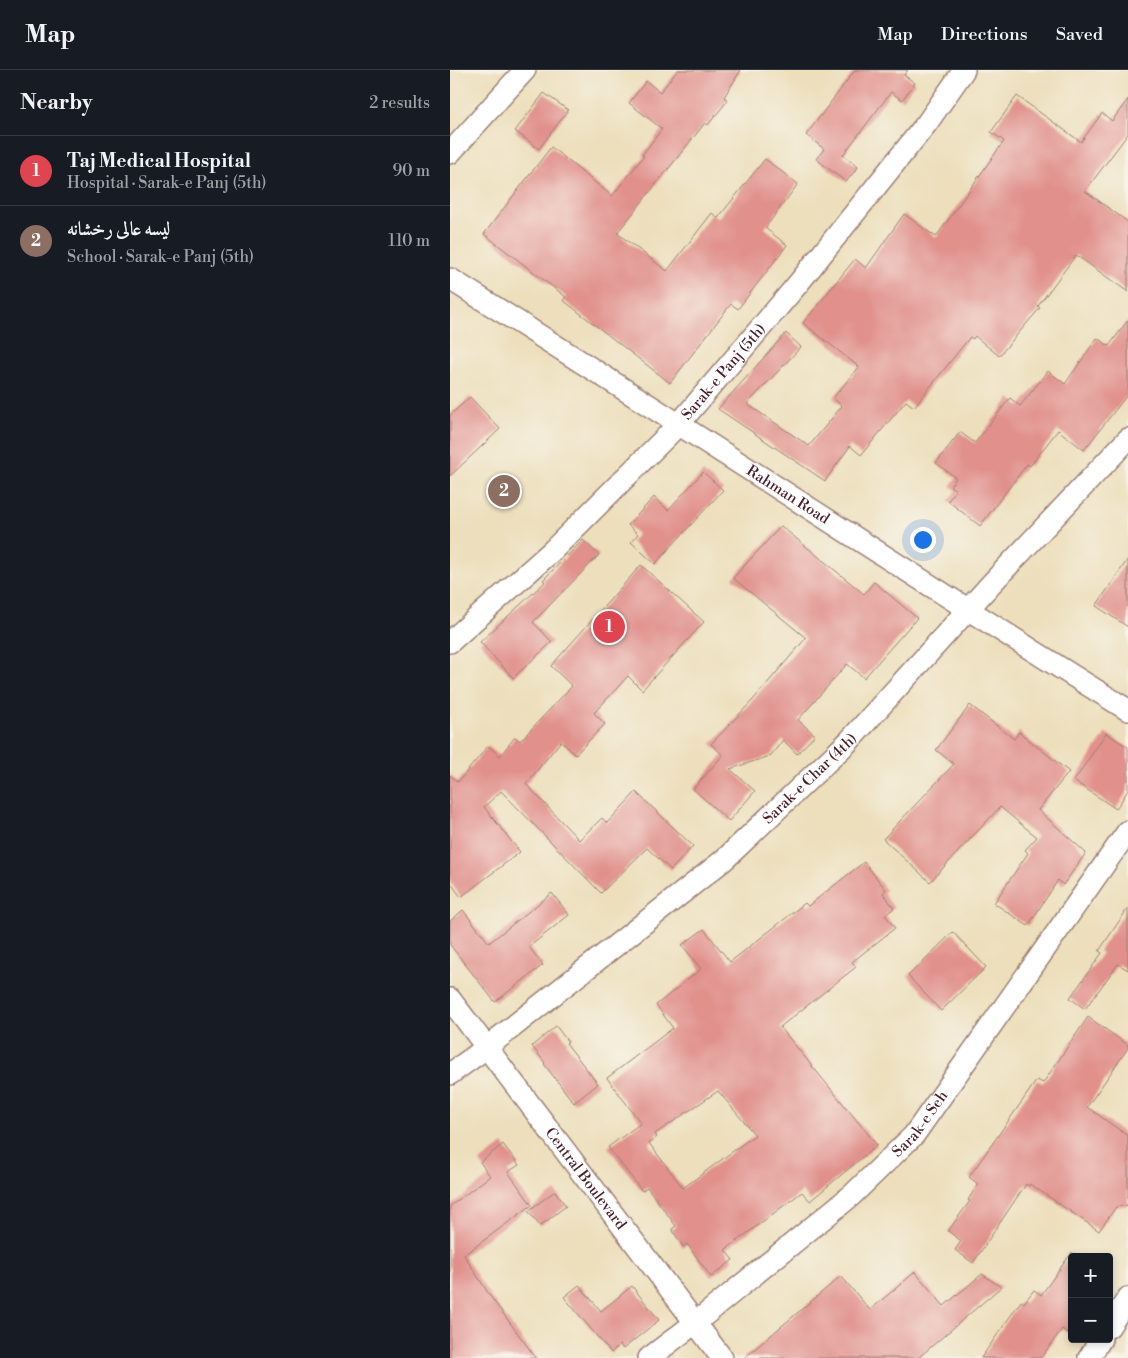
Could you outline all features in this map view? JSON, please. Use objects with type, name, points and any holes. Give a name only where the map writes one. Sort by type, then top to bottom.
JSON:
[{"type":"street","points":[[450,153],[525,70]]},
{"type":"street","name":"Sarak-e Panj (5th)","points":[[450,642],[553,550],[679,424],[797,286],[927,124],[964,70]]},
{"type":"street","name":"Rahman Road","points":[[450,279],[968,611],[1128,710]]},
{"type":"street","name":"Sarak-e Char (4th)","points":[[450,1074],[486,1048],[725,859],[848,741],[991,584],[1128,439]]},
{"type":"street","name":"Sarak-e Seh","points":[[649,1358],[695,1323],[852,1195],[914,1135],[1128,831]]},
{"type":"street","name":"Central Boulevard","points":[[450,999],[722,1358]]},
{"type":"street","points":[[1113,1321],[1128,1298]]},
{"type":"street","points":[[1089,1358],[1098,1343]]},
{"type":"building","points":[[678,70],[741,70],[724,97],[728,100],[708,125],[705,123],[617,233],[667,271],[712,213],[718,218],[765,159],[798,184],[765,228],[787,245],[738,309],[731,304],[670,383],[563,300],[566,297],[484,234],[551,147],[612,196],[644,156],[642,155],[662,129],[629,103],[646,81],[660,92]]},
{"type":"building","points":[[855,70],[908,70],[904,75],[915,83],[902,100],[891,92],[843,155],[858,167],[846,182],[816,159],[824,149],[806,135]]},
{"type":"building","points":[[544,93],[568,110],[539,149],[515,131]]},
{"type":"building","points":[[1017,96],[1081,142],[1102,113],[1112,121],[1128,99],[1128,134],[1085,191],[1128,222],[1128,292],[1076,255],[1038,306],[1040,308],[999,356],[975,336],[973,339],[970,337],[914,407],[906,401],[861,455],[850,446],[825,481],[718,409],[786,333],[801,347],[747,404],[809,446],[842,406],[833,398],[859,367],[803,323],[855,259],[866,268],[904,214],[936,237],[1004,141],[991,132]]},
{"type":"building","points":[[1128,320],[1128,394],[1084,450],[1058,430],[1030,466],[1027,464],[980,526],[948,501],[956,490],[950,486],[956,478],[936,463],[960,432],[975,443],[1010,398],[1020,406],[1048,371],[1065,384],[1097,338],[1109,346]]},
{"type":"building","points":[[470,397],[500,429],[450,476],[450,415]]},
{"type":"building","points":[[703,472],[723,490],[655,564],[631,542],[638,534],[628,525],[654,497],[668,510]]},
{"type":"building","points":[[781,526],[864,594],[874,582],[917,618],[864,678],[847,664],[798,720],[815,735],[797,754],[783,740],[771,755],[730,769],[755,791],[729,821],[693,789],[723,755],[711,744],[753,700],[806,638],[733,578]]},
{"type":"building","points":[[583,540],[599,555],[533,622],[552,642],[513,678],[480,642],[545,582],[543,580]]},
{"type":"building","points":[[1128,559],[1128,627],[1096,606]]},
{"type":"building","points":[[641,565],[704,622],[642,690],[628,676],[594,713],[605,724],[575,755],[561,741],[526,784],[579,840],[602,818],[607,823],[636,792],[693,846],[671,870],[647,848],[601,893],[501,791],[484,807],[520,852],[461,897],[450,882],[450,775],[458,782],[488,746],[500,756],[515,737],[520,741],[572,686],[551,666]]},
{"type":"building","points":[[970,705],[1014,739],[1019,732],[1069,772],[1038,810],[1086,853],[1063,885],[1058,880],[1028,926],[994,903],[1028,853],[1025,850],[1037,837],[1000,807],[930,882],[883,839],[954,764],[936,750]]},
{"type":"building","points":[[1106,733],[1128,747],[1128,790],[1116,809],[1074,781]]},
{"type":"building","points":[[864,862],[886,890],[883,893],[894,908],[885,915],[895,928],[852,962],[856,967],[780,1027],[877,1145],[810,1201],[802,1192],[725,1250],[733,1260],[711,1277],[687,1244],[683,1247],[672,1229],[676,1226],[647,1187],[642,1191],[608,1147],[641,1123],[607,1078],[673,1028],[656,1005],[701,969],[682,945],[704,929],[730,962],[805,903],[808,906]],"holes":[[[718,1091],[755,1135],[683,1188],[649,1143],[657,1137],[655,1134]]]},
{"type":"building","points":[[552,893],[569,915],[529,947],[543,965],[495,1002],[450,945],[450,921],[463,910],[489,943]]},
{"type":"building","points":[[1128,908],[1128,970],[1118,964],[1085,1009],[1070,998],[1102,953],[1099,951]]},
{"type":"building","points":[[953,932],[986,967],[941,1011],[908,976]]},
{"type":"building","points":[[1088,1017],[1128,1045],[1128,1048],[1087,1107],[1128,1136],[1128,1205],[1116,1207],[1099,1231],[1030,1184],[1029,1186],[1026,1184],[973,1263],[955,1250],[961,1241],[948,1231],[970,1201],[968,1200],[978,1184],[969,1177],[1037,1080],[1043,1083]]},
{"type":"building","points":[[556,1026],[568,1042],[566,1043],[598,1084],[574,1103],[532,1046]]},
{"type":"building","points":[[503,1144],[519,1165],[508,1172],[532,1205],[464,1255],[490,1296],[536,1358],[450,1358],[450,1206],[490,1176],[480,1162]]},
{"type":"building","points":[[555,1191],[566,1206],[540,1226],[528,1211]]},
{"type":"building","points":[[1068,1258],[1068,1333],[1062,1329],[1041,1358],[981,1358],[1021,1301],[1024,1303],[1034,1290],[1041,1295]]},
{"type":"building","points":[[915,1272],[944,1306],[982,1274],[1001,1287],[918,1358],[744,1358],[841,1276],[870,1310]]},
{"type":"building","points":[[579,1285],[601,1311],[632,1286],[659,1320],[623,1349],[620,1345],[611,1353],[564,1297]]},
{"type":"place","name":"لیسه عالی رخشانه","points":[[504,491]]},
{"type":"place","name":"Taj Medical Hospital","points":[[609,627]]}]
